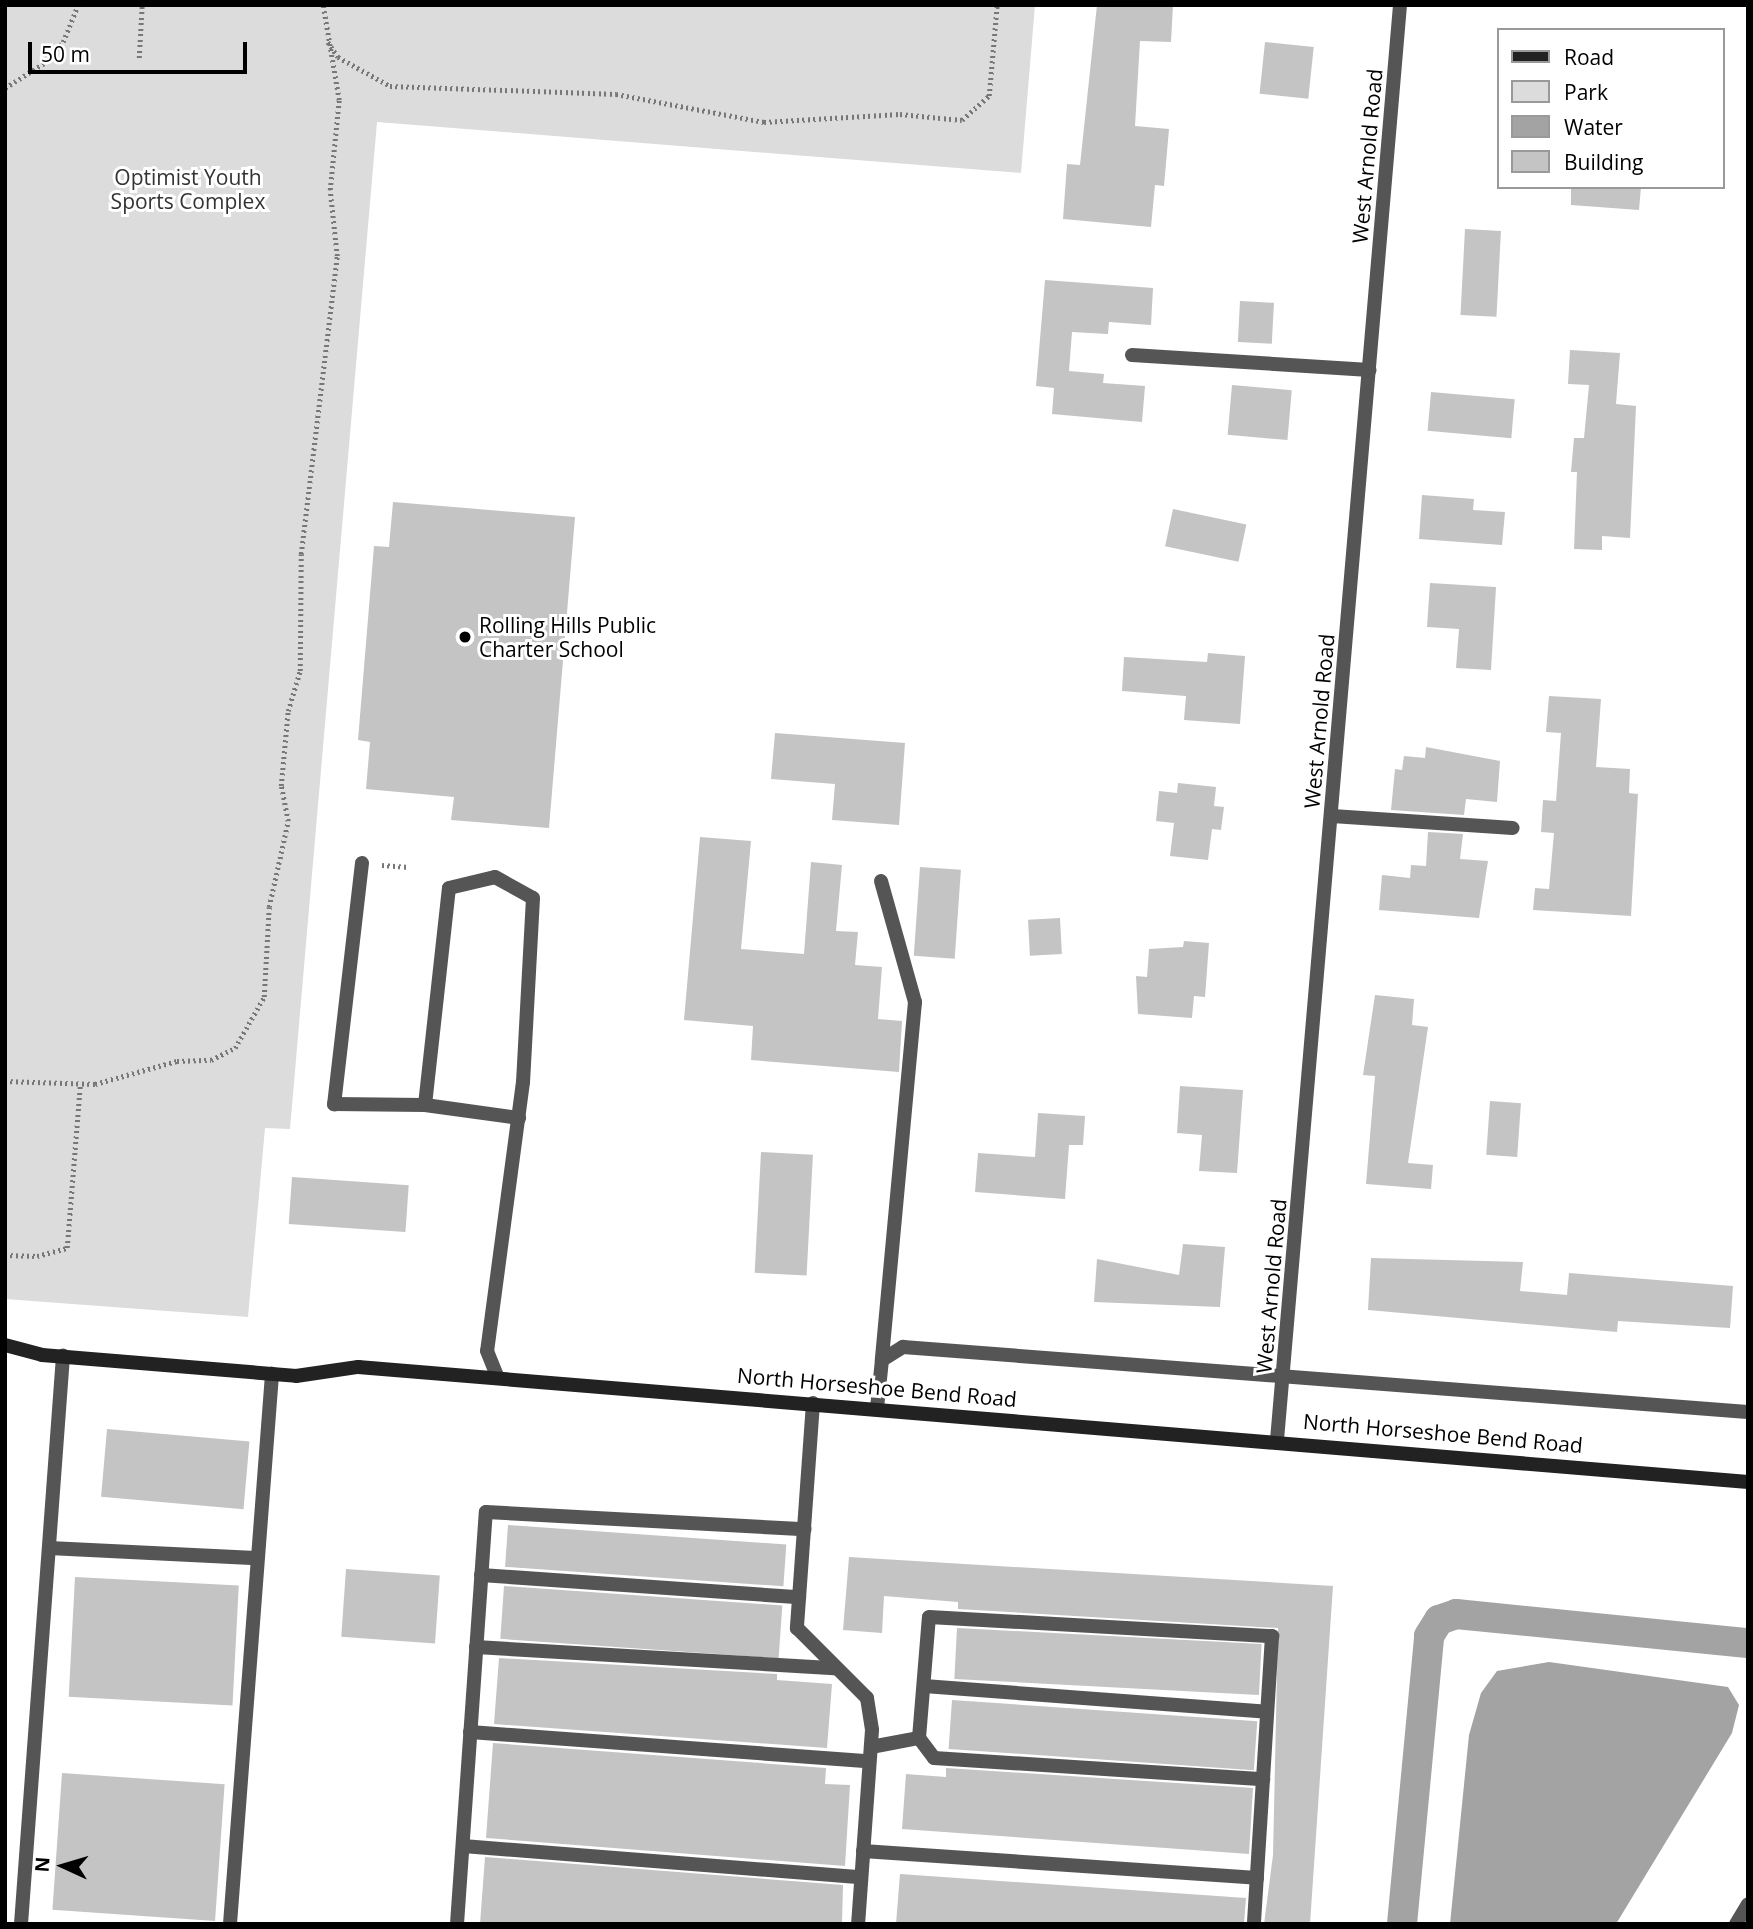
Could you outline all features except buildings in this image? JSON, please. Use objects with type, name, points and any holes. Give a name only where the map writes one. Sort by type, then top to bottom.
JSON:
[{"type":"street","name":"West Arnold Road","points":[[1277,1440],[1400,5]]},
{"type":"street","points":[[1132,355],[1370,370]]},
{"type":"street","points":[[1332,816],[1513,828]]},
{"type":"street","points":[[362,863],[334,1104],[425,1105],[519,1118]]},
{"type":"street","points":[[425,1105],[449,888],[495,877],[533,898],[519,1118],[487,1351],[498,1378]]},
{"type":"street","points":[[877,1408],[915,1002],[881,881]]},
{"type":"street","name":"North Horseshoe Bend Road","points":[[5,1345],[63,1356],[272,1374],[358,1367],[1277,1440],[1748,1482]]},
{"type":"street","points":[[882,1360],[902,1347],[1748,1412]]},
{"type":"street","points":[[21,1924],[63,1356]]},
{"type":"street","points":[[230,1924],[272,1374]]},
{"type":"street","points":[[813,1403],[797,1628],[834,1668],[867,1698],[869,1754],[858,1924]]},
{"type":"street","points":[[457,1924],[486,1511],[805,1529]]},
{"type":"street","points":[[49,1548],[257,1558]]},
{"type":"street","points":[[481,1575],[799,1597]]},
{"type":"street","points":[[1254,1924],[1272,1636],[929,1617],[919,1738],[934,1758],[1263,1779]]},
{"type":"street","points":[[476,1647],[834,1668]]},
{"type":"street","points":[[924,1686],[1267,1712]]},
{"type":"street","points":[[470,1732],[869,1754],[919,1738]]},
{"type":"street","points":[[463,1846],[861,1877]]},
{"type":"street","points":[[863,1851],[1256,1878]]},
{"type":"street","points":[[1736,1924],[1748,1903]]},
{"type":"path","points":[[5,88],[46,62],[63,42],[78,5]]},
{"type":"path","points":[[139,58],[142,5]]},
{"type":"path","points":[[5,1081],[80,1085],[223,1055],[251,1027],[268,982],[269,907],[288,821],[281,786],[288,711],[300,671],[301,554],[337,256],[331,190],[339,100],[325,39],[323,5]]},
{"type":"path","points":[[325,39],[338,57],[390,86],[616,94],[764,122],[900,114],[962,120],[989,96],[997,5]]},
{"type":"path","points":[[5,1255],[37,1256],[67,1248],[80,1085]]},
{"type":"green space","name":"Optimist Youth Sports Complex","points":[[5,5],[1035,5],[1021,173],[377,122],[290,1129],[265,1128],[248,1317],[5,1299]]},
{"type":"water","points":[[1549,1662],[1728,1687],[1739,1705],[1732,1733],[1616,1924],[1450,1924],[1469,1735],[1481,1693],[1497,1671]]},
{"type":"waterway","points":[[1402,1924],[1429,1636],[1439,1620],[1456,1614],[1748,1643]]},
{"type":"place","name":"Rolling Hills Public Charter School","points":[[465,637]]}]
